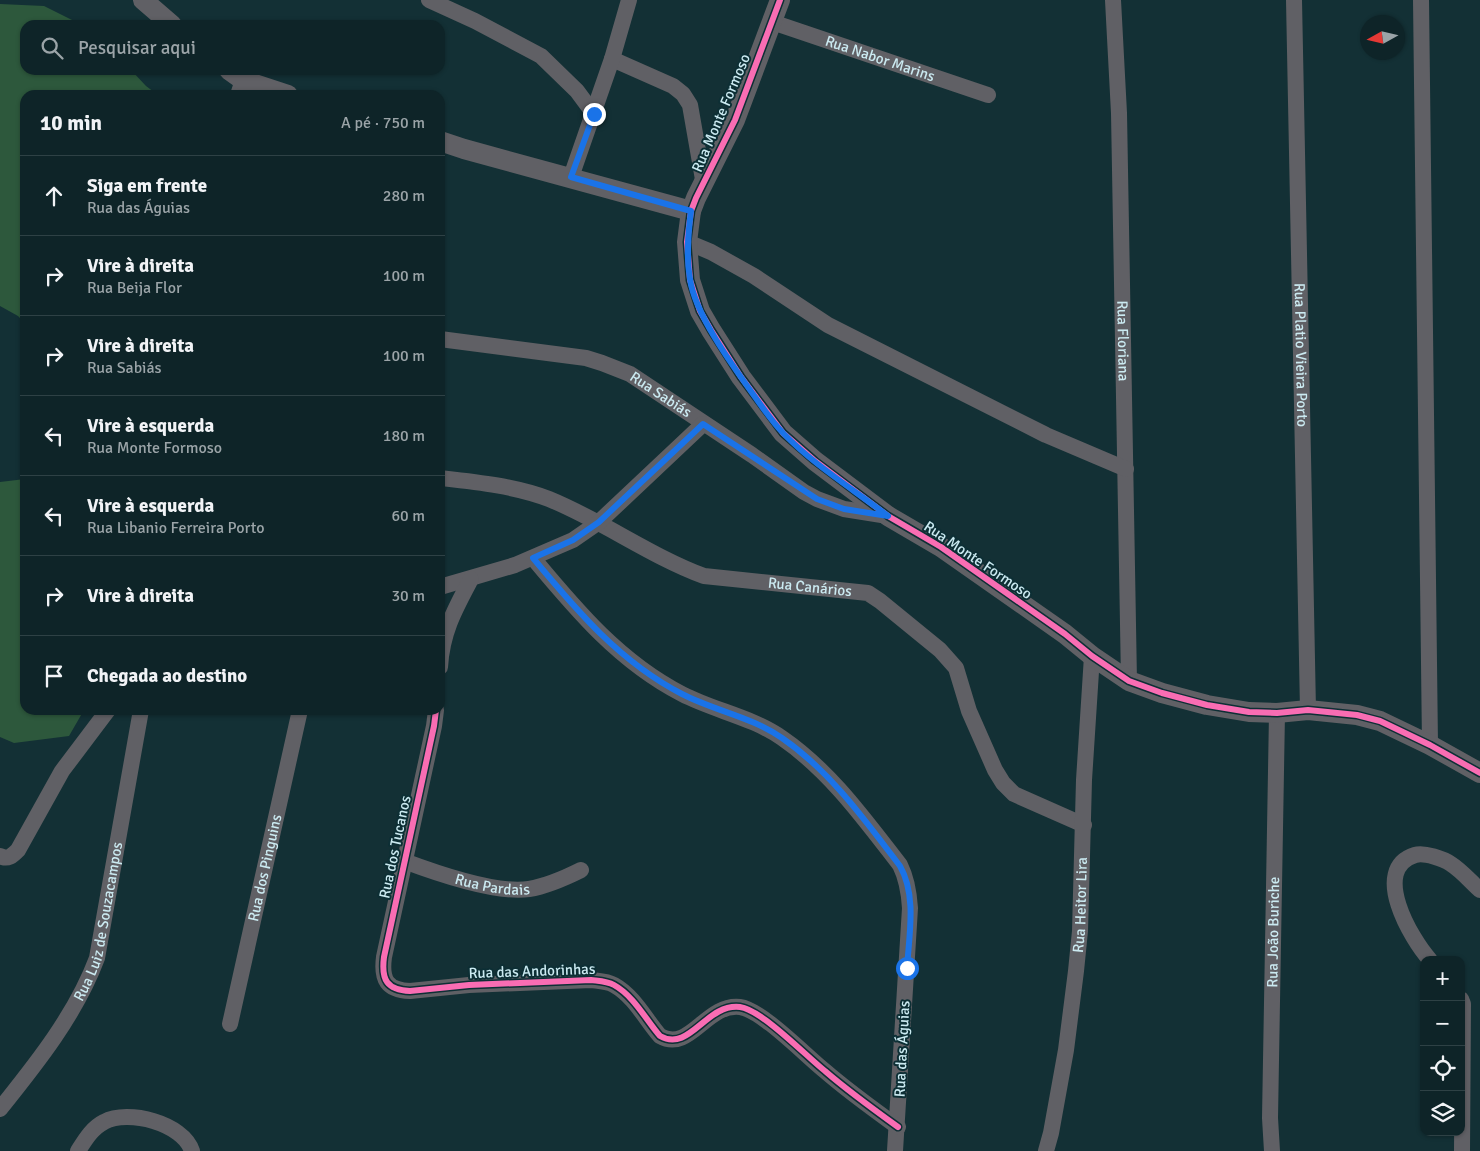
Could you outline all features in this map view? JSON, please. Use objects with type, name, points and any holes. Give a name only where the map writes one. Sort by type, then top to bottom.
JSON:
[{"type":"street","points":[[143,0],[166,20]]},
{"type":"street","points":[[429,0],[541,56],[577,92],[594,114]]},
{"type":"street","points":[[571,177],[594,114],[629,0]]},
{"type":"street","name":"Rua Monte Formoso","points":[[780,0],[735,120],[691,211],[687,242],[690,280],[700,311],[741,377],[770,417],[796,445],[888,516],[941,547],[1129,681],[1207,706],[1249,712],[1277,713],[1308,710],[1357,715],[1380,721],[1430,745],[1480,773]]},
{"type":"street","name":"Rua Floriana","points":[[1113,0],[1119,113],[1129,681]]},
{"type":"street","name":"Rua Platio Vieira Porto","points":[[1294,0],[1308,710]]},
{"type":"street","points":[[1421,0],[1430,745]]},
{"type":"street","name":"Rua Nabor Marins","points":[[772,22],[988,94]]},
{"type":"street","points":[[612,59],[673,86],[683,94],[690,105],[704,185]]},
{"type":"street","points":[[237,82],[268,90]]},
{"type":"street","points":[[445,143],[691,211]]},
{"type":"street","points":[[687,242],[711,252],[754,276],[828,325],[1046,435],[1126,469]]},
{"type":"street","name":"Rua Sabiás","points":[[445,340],[586,358],[602,362],[630,374],[817,499],[844,509],[888,516]]},
{"type":"street","points":[[445,587],[507,568],[573,540],[599,522],[703,424]]},
{"type":"street","name":"Rua Canários","points":[[445,479],[501,486],[562,504],[687,570],[704,576],[868,593],[920,632],[953,664],[969,711],[995,770],[1003,783],[1014,794],[1084,825]]},
{"type":"street","name":"Rua das Águias","points":[[533,558],[578,612],[643,672],[685,696],[768,729],[784,739],[816,766],[853,805],[900,866],[905,875],[909,891],[910,908],[898,1127],[895,1151]]},
{"type":"street","points":[[445,634],[448,624],[471,579]]},
{"type":"street","name":"Rua Heitor Lira","points":[[1046,1151],[1064,1059],[1080,931],[1084,780],[1092,656]]},
{"type":"street","name":"Rua João Buriche","points":[[1272,1151],[1270,1118],[1277,713]]},
{"type":"street","points":[[0,856],[9,858],[18,850],[62,771],[104,715]]},
{"type":"street","name":"Rua Luiz de Souzacampos","points":[[0,1110],[56,1035],[89,979],[97,958],[140,715]]},
{"type":"street","name":"Rua dos Pinguins","points":[[230,1024],[299,715]]},
{"type":"street","name":"Rua dos Tucanos","points":[[391,987],[384,971],[384,957],[435,715]]},
{"type":"street","points":[[1427,956],[1401,916],[1394,885],[1398,868],[1406,858],[1418,854],[1433,857],[1450,863],[1480,890]]},
{"type":"street","name":"Rua Pardais","points":[[404,861],[458,879],[496,887],[519,889],[529,889],[544,885],[581,870]]},
{"type":"street","name":"Rua das Andorinhas","points":[[391,987],[410,990],[469,985],[604,981],[614,985],[623,992],[660,1036],[668,1041],[675,1041],[686,1037],[712,1015],[730,1007],[748,1009],[772,1025],[825,1072],[898,1127]]},
{"type":"street","points":[[1462,1001],[1462,1151]]},
{"type":"street","points":[[78,1151],[96,1127],[113,1118],[125,1116],[141,1117],[163,1125],[183,1136],[192,1151]]},
{"type":"green space","points":[[0,4],[44,6],[72,20],[20,20],[20,75],[136,75],[151,90],[20,90],[20,318],[0,306]]},
{"type":"green space","points":[[20,480],[20,715],[81,715],[69,736],[14,743],[0,737],[0,482]]},
{"type":"cycle path","points":[[780,0],[735,120],[691,211],[687,242],[690,280],[700,311],[741,377],[783,433],[815,461],[888,516],[941,547],[1129,681],[1162,693],[1207,705],[1249,712],[1277,713],[1308,710],[1357,715],[1380,721],[1430,745],[1480,773]]},
{"type":"cycle path","points":[[435,715],[384,957],[385,978],[391,986],[410,991],[469,985],[591,980],[606,982],[628,995],[660,1036],[671,1039],[680,1038],[690,1033],[717,1012],[728,1008],[740,1007],[760,1016],[784,1034],[843,1086],[898,1127]]},
{"type":"route","points":[[594,114],[571,177],[691,211],[687,242],[690,280],[694,296],[711,330],[741,377],[783,433],[815,461],[888,516],[844,509],[817,499],[703,424],[599,522],[573,540],[533,558],[578,612],[643,672],[685,696],[768,729],[784,739],[816,766],[853,805],[905,875],[909,891],[910,908],[907,968]]}]
